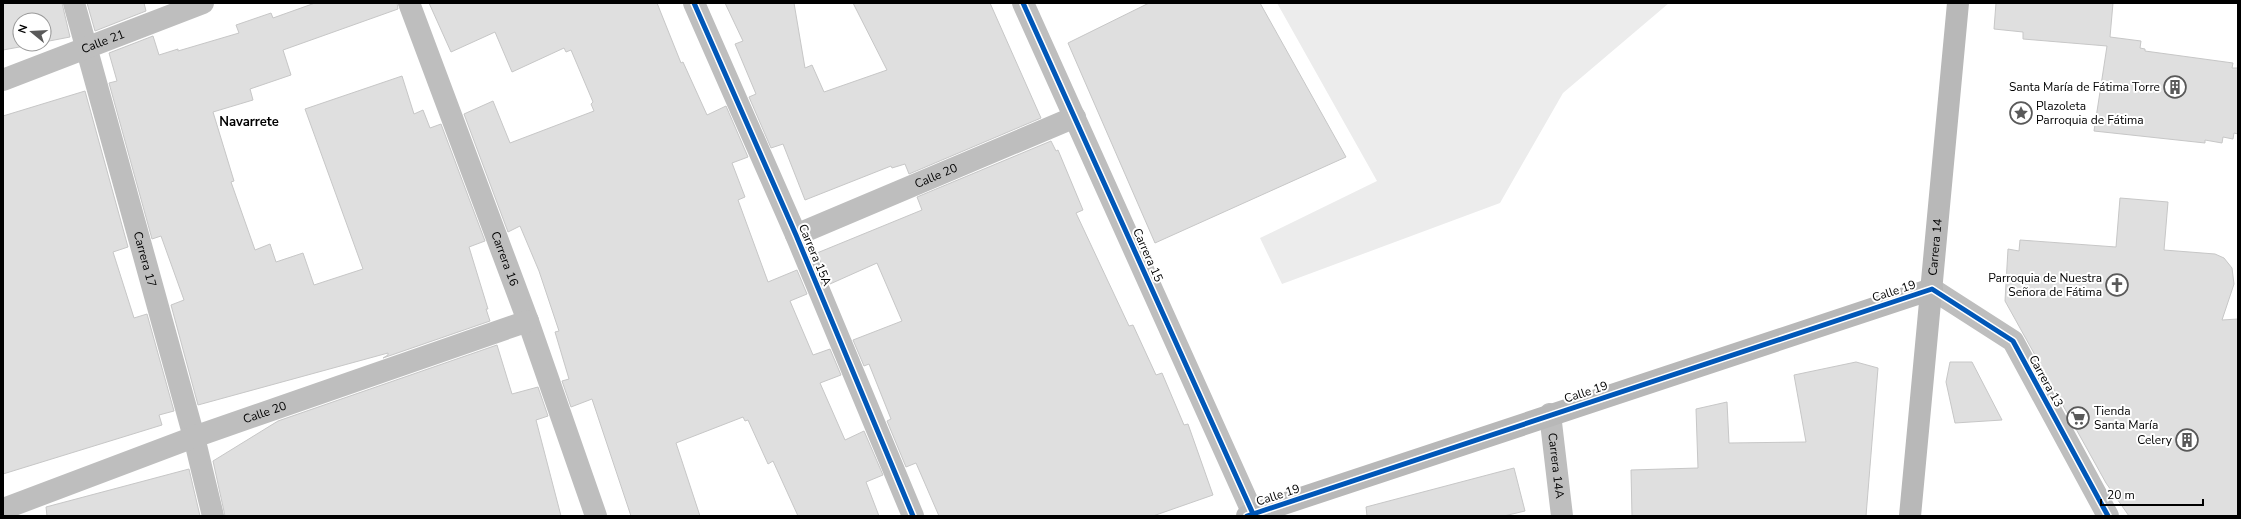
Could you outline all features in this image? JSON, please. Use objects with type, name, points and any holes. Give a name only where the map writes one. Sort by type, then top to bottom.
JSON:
[{"type":"street","name":"Carrera 17","points":[[74,3],[194,437],[213,516]]},
{"type":"street","name":"Calle 21","points":[[3,80],[202,3]]},
{"type":"street","name":"Carrera 16","points":[[409,3],[528,321],[596,516]]},
{"type":"street","name":"Carrera 15A","points":[[694,3],[796,235],[913,516]]},
{"type":"street","name":"Carrera 15","points":[[1022,3],[1075,117],[1252,515]]},
{"type":"street","name":"Carrera 14","points":[[1910,516],[1958,3]]},
{"type":"street","name":"Calle 20","points":[[796,235],[1075,117]]},
{"type":"street","name":"Calle 19","points":[[1252,515],[1550,414],[1932,289]]},
{"type":"street","name":"Carrera 13","points":[[1932,289],[2013,341],[2108,516]]},
{"type":"street","name":"Calle 20","points":[[3,509],[194,437],[528,321]]},
{"type":"street","name":"Carrera 14A","points":[[1550,414],[1562,516]]},
{"type":"shaded area","points":[[1277,3],[1669,3],[1563,93],[1500,203],[1282,284],[1260,238],[1377,181]]},
{"type":"building","points":[[3,3],[62,3],[70,37],[52,40],[52,12],[12,12],[12,48],[3,50]]},
{"type":"building","points":[[87,3],[144,3],[146,11],[95,31]]},
{"type":"building","points":[[315,3],[397,3],[398,9],[283,50],[291,75],[250,89],[253,100],[213,112],[234,181],[231,182],[255,250],[270,244],[276,262],[303,253],[314,285],[363,269],[305,109],[402,76],[414,114],[423,110],[430,128],[441,124],[485,241],[469,247],[488,309],[486,309],[490,321],[383,358],[388,355],[388,353],[198,405],[171,305],[184,300],[161,236],[152,239],[109,83],[117,81],[109,53],[153,36],[159,55],[178,49],[178,51],[239,33],[236,25],[271,13],[273,18]]},
{"type":"building","points":[[429,3],[657,3],[681,63],[683,62],[707,115],[726,106],[748,157],[732,163],[745,197],[738,200],[768,282],[797,270],[807,294],[790,301],[813,355],[830,349],[841,375],[820,383],[845,440],[864,431],[883,475],[866,482],[879,516],[798,516],[773,461],[768,464],[748,420],[745,421],[743,417],[676,443],[700,516],[631,516],[592,399],[571,407],[562,381],[569,379],[555,332],[559,331],[539,271],[520,226],[508,232],[464,114],[493,101],[510,143],[594,111],[591,104],[593,102],[571,50],[566,52],[564,48],[512,72],[495,32],[451,52]]},
{"type":"building","points":[[725,3],[794,3],[805,68],[812,65],[824,92],[887,70],[853,3],[990,3],[1041,118],[909,174],[905,164],[892,168],[891,166],[805,200],[783,144],[771,148],[749,97],[756,94],[735,44],[743,41]]},
{"type":"building","points":[[1149,3],[1260,3],[1346,157],[1155,243],[1068,43]]},
{"type":"building","name":"Santa María de Fátima Torre","points":[[1996,3],[2113,3],[2110,37],[2141,41],[2140,48],[2145,49],[2145,51],[2233,63],[2232,68],[2238,68],[2238,134],[2234,133],[2233,139],[2223,137],[2222,143],[2205,140],[2205,143],[2094,131],[2107,46],[2023,39],[2023,32],[1994,29]]},
{"type":"building","points":[[85,91],[128,247],[113,252],[134,318],[147,314],[174,411],[159,415],[162,425],[3,474],[3,116]]},
{"type":"building","points":[[1051,141],[1056,151],[1058,150],[1083,210],[1076,213],[1129,326],[1133,325],[1156,375],[1162,373],[1184,425],[1188,424],[1213,495],[1153,516],[939,516],[916,463],[906,467],[887,421],[891,419],[869,364],[864,366],[853,340],[902,321],[877,263],[830,284],[817,253],[922,210],[917,197]]},
{"type":"building","points":[[2120,198],[2168,202],[2164,250],[2215,254],[2224,258],[2232,268],[2234,284],[2222,320],[2238,319],[2238,516],[2129,516],[2106,483],[2005,301],[2008,249],[2019,251],[2020,240],[2116,247]]},
{"type":"building","points":[[497,345],[512,394],[538,387],[548,416],[536,420],[561,516],[225,516],[213,461],[278,421]]},
{"type":"building","points":[[1856,362],[1878,368],[1866,516],[1632,516],[1631,470],[1698,468],[1696,409],[1727,402],[1729,443],[1806,442],[1794,375]]},
{"type":"building","points":[[1950,362],[1972,362],[2002,420],[1955,423],[1946,382]]},
{"type":"building","points":[[1514,468],[1525,511],[1504,516],[1367,516],[1366,507]]},
{"type":"building","points":[[189,469],[200,516],[47,516],[46,507]]},
{"type":"cycle path","points":[[694,3],[796,235],[913,516]]},
{"type":"cycle path","points":[[1023,3],[1254,516]]},
{"type":"cycle path","points":[[1247,516],[1932,289],[2013,341],[2108,516]]},
{"type":"place","name":"Santa María de Fátima Torre","points":[[2175,87]]},
{"type":"place","name":"Plazoleta Parroquia de Fátima","points":[[2021,113]]},
{"type":"place","name":"Parroquia de Nuestra Señora de Fátima","points":[[2117,285]]},
{"type":"place","name":"Tienda Santa María","points":[[2078,418]]},
{"type":"place","name":"Celery","points":[[2187,440]]},
{"type":"district","name":"Navarrete","points":[[249,121]]}]
